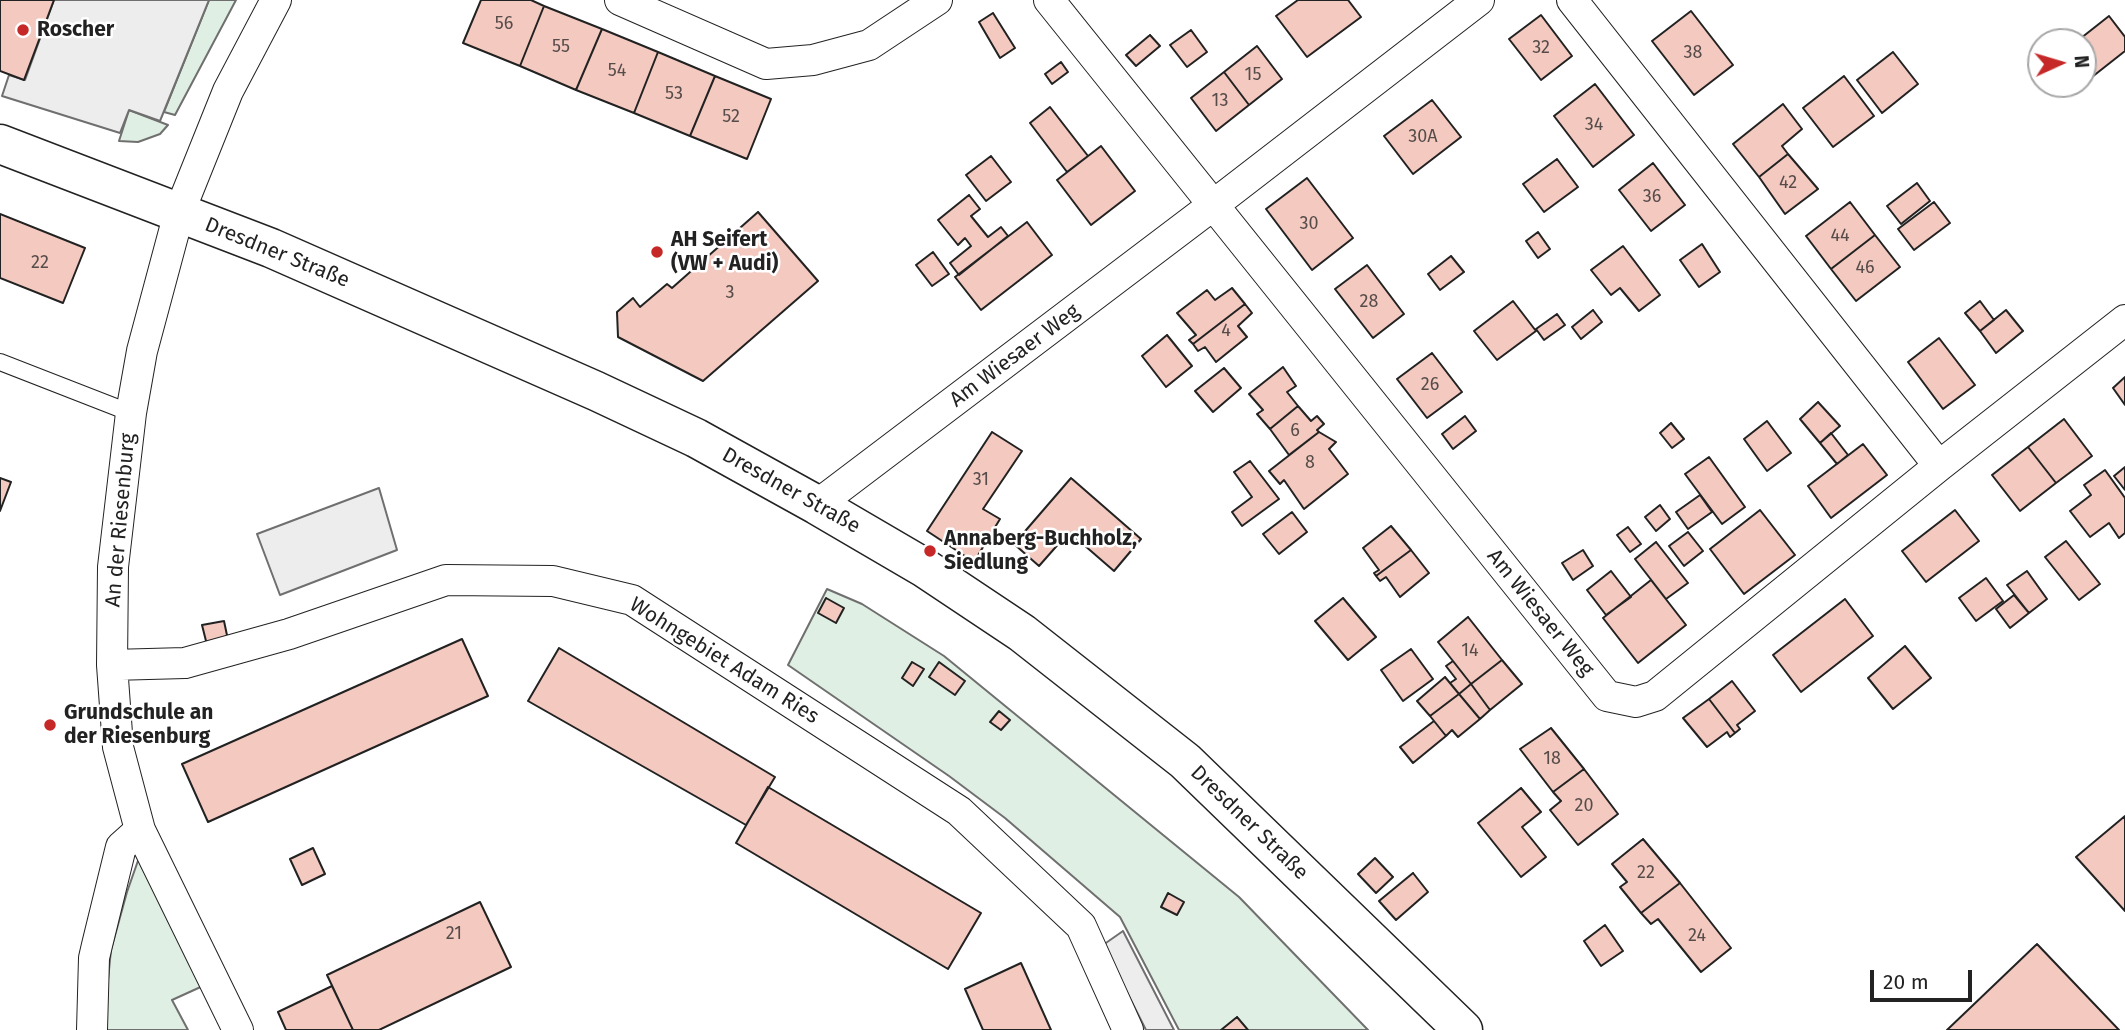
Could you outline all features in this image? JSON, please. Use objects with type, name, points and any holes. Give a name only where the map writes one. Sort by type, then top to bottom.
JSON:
[{"type":"main road","name":"Dresdner Straße","points":[[0,144],[271,248],[596,391],[696,438],[923,567],[1022,633],[1185,761],[1463,1030]]},
{"type":"street","name":"An der Riesenburg","points":[[140,830],[118,747],[112,665],[113,567],[131,413],[142,351],[179,214],[228,91],[276,0]]},
{"type":"street","points":[[620,0],[765,64],[813,60],[869,45],[937,0]]},
{"type":"street","name":"Am Wiesaer Weg","points":[[1049,0],[1607,696],[1636,702],[1655,696],[1939,466],[2125,320]]},
{"type":"street","name":"Am Wiesaer Weg","points":[[817,505],[1479,0]]},
{"type":"street","points":[[1572,0],[1939,466]]},
{"type":"street","name":"Wohngebiet Adam Ries","points":[[112,665],[193,662],[289,634],[446,580],[553,580],[632,600],[959,811],[1081,926],[1128,1030]]},
{"type":"street","points":[[92,1030],[94,958],[97,945],[121,847],[140,830],[238,1030]]},
{"type":"lane","points":[[0,362],[131,413]]},
{"type":"green space","points":[[209,0],[236,0],[175,115],[164,112]]},
{"type":"green space","points":[[129,110],[168,125],[160,134],[138,142],[119,141]]},
{"type":"green space","points":[[827,589],[862,604],[944,656],[1239,897],[1368,1030],[1179,1030],[1120,917],[1005,818],[788,665]]},
{"type":"green space","points":[[140,855],[205,985],[172,1000],[188,1030],[103,1030],[111,950]]},
{"type":"shaded area","points":[[54,0],[209,0],[160,121],[129,110],[120,133],[2,96],[9,75],[25,80]]},
{"type":"shaded area","points":[[379,488],[397,550],[280,595],[257,534]]},
{"type":"shaded area","points":[[1123,931],[1174,1030],[1146,1030],[1103,945]]},
{"type":"building","points":[[0,0],[54,0],[24,80],[0,71]]},
{"type":"building","points":[[481,0],[531,0],[544,6],[520,66],[463,43]]},
{"type":"building","points":[[1298,0],[1348,0],[1361,17],[1307,57],[1276,16]]},
{"type":"building","points":[[544,6],[602,29],[576,90],[520,66]]},
{"type":"building","points":[[1691,11],[1733,65],[1694,95],[1652,41]]},
{"type":"building","points":[[993,13],[1015,48],[1000,58],[979,22]]},
{"type":"building","points":[[1541,15],[1572,56],[1541,80],[1509,39]]},
{"type":"building","points":[[2109,16],[2125,37],[2125,51],[2097,73],[2097,28],[2094,28]]},
{"type":"building","points":[[602,29],[658,52],[634,113],[576,90]]},
{"type":"building","points":[[1191,30],[1207,52],[1187,67],[1170,45]]},
{"type":"building","points":[[1150,35],[1160,46],[1136,66],[1126,55]]},
{"type":"building","points":[[1257,46],[1282,79],[1249,105],[1224,72]]},
{"type":"building","points":[[658,52],[715,76],[690,136],[634,113]]},
{"type":"building","points":[[1893,52],[1918,84],[1882,113],[1857,80]]},
{"type":"building","points":[[1061,62],[1068,72],[1052,84],[1045,74]]},
{"type":"building","points":[[1224,72],[1249,105],[1216,131],[1191,98]]},
{"type":"building","points":[[715,76],[771,99],[747,159],[690,136]]},
{"type":"building","points":[[1844,76],[1874,116],[1833,147],[1803,108]]},
{"type":"building","points":[[1595,84],[1634,135],[1593,167],[1554,116]]},
{"type":"building","points":[[1432,100],[1461,137],[1413,174],[1384,136]]},
{"type":"building","points":[[1783,104],[1802,129],[1782,146],[1788,154],[1759,177],[1733,144]]},
{"type":"building","points":[[1050,107],[1088,156],[1067,172],[1030,123]]},
{"type":"building","points":[[1101,146],[1135,191],[1091,225],[1057,180]]},
{"type":"building","points":[[1788,154],[1818,189],[1785,214],[1759,177]]},
{"type":"building","points":[[991,156],[1011,182],[986,201],[966,175]]},
{"type":"building","points":[[1557,159],[1578,187],[1544,212],[1523,184]]},
{"type":"building","points":[[1653,163],[1685,205],[1651,231],[1619,190]]},
{"type":"building","points":[[1307,178],[1353,238],[1312,270],[1266,209]]},
{"type":"building","points":[[1917,183],[1930,201],[1901,224],[1887,206]]},
{"type":"building","points":[[969,195],[980,209],[971,216],[988,237],[1001,227],[1008,236],[959,275],[950,263],[971,246],[965,238],[958,245],[938,220]]},
{"type":"building","points":[[1850,202],[1875,235],[1831,269],[1806,236]]},
{"type":"building","points":[[1934,202],[1950,223],[1914,250],[1898,229]]},
{"type":"building","points":[[758,212],[818,281],[703,381],[618,337],[617,312],[633,298],[640,307],[667,284],[672,288]]},
{"type":"building","points":[[0,214],[85,248],[63,303],[0,278]]},
{"type":"building","points":[[1027,222],[1052,255],[981,310],[955,277]]},
{"type":"building","points":[[1538,232],[1550,249],[1538,258],[1526,241]]},
{"type":"building","points":[[1875,235],[1900,267],[1856,301],[1831,269]]},
{"type":"building","points":[[1702,244],[1720,272],[1699,287],[1680,260]]},
{"type":"building","points":[[1623,246],[1660,295],[1639,311],[1620,288],[1611,295],[1591,270]]},
{"type":"building","points":[[933,252],[949,274],[932,286],[916,265]]},
{"type":"building","points":[[1451,256],[1464,272],[1440,290],[1428,274]]},
{"type":"building","points":[[1367,265],[1404,314],[1373,338],[1335,289]]},
{"type":"building","points":[[1232,288],[1245,304],[1193,344],[1189,340],[1196,335],[1177,313],[1207,290],[1215,300]]},
{"type":"building","points":[[1513,301],[1536,331],[1497,360],[1474,331]]},
{"type":"building","points":[[1980,301],[1994,320],[1980,331],[1965,313]]},
{"type":"building","points":[[1245,304],[1252,313],[1238,326],[1247,337],[1216,362],[1205,347],[1198,351],[1193,344]]},
{"type":"building","points":[[1593,310],[1602,322],[1581,339],[1572,327]]},
{"type":"building","points":[[2006,310],[2023,331],[1996,353],[1980,331]]},
{"type":"building","points":[[1557,314],[1565,325],[1544,340],[1536,329]]},
{"type":"building","points":[[1167,335],[1192,366],[1166,387],[1142,356]]},
{"type":"building","points":[[1939,338],[1975,385],[1943,409],[1908,362]]},
{"type":"building","points":[[1432,353],[1462,392],[1427,418],[1397,379]]},
{"type":"building","points":[[1283,367],[1296,386],[1287,392],[1298,406],[1270,429],[1257,414],[1263,410],[1249,394]]},
{"type":"building","points":[[1224,368],[1241,388],[1213,412],[1195,391]]},
{"type":"building","points":[[2125,377],[2125,405],[2113,388]]},
{"type":"building","points":[[1818,402],[1840,426],[1820,443],[1800,419]]},
{"type":"building","points":[[1298,406],[1311,421],[1317,416],[1324,424],[1317,430],[1319,432],[1289,455],[1270,429]]},
{"type":"building","points":[[1465,416],[1476,431],[1453,449],[1442,434]]},
{"type":"building","points":[[2064,419],[2092,456],[2056,483],[2028,447]]},
{"type":"building","points":[[1767,421],[1791,453],[1767,471],[1744,439]]},
{"type":"building","points":[[1671,423],[1684,439],[1672,448],[1660,433]]},
{"type":"building","points":[[992,432],[1022,451],[983,509],[1000,519],[974,562],[927,531]]},
{"type":"building","points":[[1319,432],[1336,442],[1329,449],[1348,474],[1304,509],[1284,480],[1280,484],[1269,471]]},
{"type":"building","points":[[1831,433],[1848,455],[1837,464],[1820,443]]},
{"type":"building","points":[[1863,444],[1887,475],[1831,518],[1808,486]]},
{"type":"building","points":[[2028,447],[2056,483],[2020,511],[1992,475]]},
{"type":"building","points":[[1709,457],[1745,507],[1722,524],[1685,474]]},
{"type":"building","points":[[1250,461],[1279,499],[1242,526],[1232,512],[1252,497],[1234,472]]},
{"type":"building","points":[[2125,467],[2125,490],[2114,476]]},
{"type":"building","points":[[2105,470],[2125,498],[2125,533],[2119,538],[2109,523],[2090,537],[2070,511],[2091,495],[2084,485]]},
{"type":"building","points":[[0,478],[11,482],[0,511]]},
{"type":"building","points":[[1071,478],[1141,539],[1114,571],[1069,532],[1039,566],[1014,544]]},
{"type":"building","points":[[1700,495],[1712,512],[1688,529],[1676,512]]},
{"type":"building","points":[[1660,505],[1670,519],[1656,531],[1645,517]]},
{"type":"building","points":[[1760,510],[1795,555],[1744,594],[1710,549]]},
{"type":"building","points":[[1955,510],[1979,541],[1926,582],[1902,551]]},
{"type":"building","points":[[1292,512],[1307,532],[1279,554],[1263,534]]},
{"type":"building","points":[[1391,526],[1411,550],[1376,576],[1374,573],[1379,570],[1363,548]]},
{"type":"building","points":[[1628,527],[1641,544],[1630,552],[1617,535]]},
{"type":"building","points":[[1688,532],[1703,551],[1684,566],[1669,546]]},
{"type":"building","points":[[2066,541],[2100,584],[2079,600],[2045,557]]},
{"type":"building","points":[[1656,542],[1688,583],[1666,599],[1635,559]]},
{"type":"building","points":[[1411,550],[1429,573],[1400,597],[1386,577],[1380,581],[1376,576]]},
{"type":"building","points":[[1583,550],[1593,566],[1573,580],[1562,563]]},
{"type":"building","points":[[1611,571],[1631,597],[1606,615],[1587,590]]},
{"type":"building","points":[[2027,571],[2047,599],[2029,613],[2007,585]]},
{"type":"building","points":[[1986,578],[2003,601],[1976,621],[1959,598]]},
{"type":"building","points":[[1651,580],[1686,625],[1638,663],[1603,618]]},
{"type":"building","points":[[2014,595],[2029,613],[2010,628],[1996,609]]},
{"type":"building","points":[[826,598],[844,608],[836,623],[818,613]]},
{"type":"building","points":[[1343,598],[1376,637],[1348,660],[1315,621]]},
{"type":"building","points":[[1845,599],[1873,636],[1801,692],[1773,655]]},
{"type":"building","points":[[1468,617],[1502,660],[1471,684],[1438,642]]},
{"type":"building","points":[[224,621],[228,640],[207,645],[202,625]]},
{"type":"building","points":[[462,639],[488,696],[208,822],[182,764]]},
{"type":"building","points":[[1905,646],[1931,678],[1893,709],[1868,678]]},
{"type":"building","points":[[559,648],[775,777],[746,825],[528,701]]},
{"type":"building","points":[[1411,649],[1433,679],[1403,701],[1381,670]]},
{"type":"building","points":[[1502,660],[1522,684],[1490,710],[1471,684]]},
{"type":"building","points":[[1453,661],[1471,684],[1459,694],[1450,683],[1456,679],[1446,666]]},
{"type":"building","points":[[912,662],[924,669],[913,686],[902,678]]},
{"type":"building","points":[[939,662],[965,681],[955,695],[929,677]]},
{"type":"building","points":[[1445,677],[1459,694],[1430,716],[1417,701]]},
{"type":"building","points":[[1732,681],[1755,711],[1737,725],[1740,729],[1735,733],[1709,699]]},
{"type":"building","points":[[1471,684],[1490,710],[1480,719],[1459,694]]},
{"type":"building","points":[[1459,694],[1480,719],[1458,737],[1452,730],[1446,736],[1430,716]]},
{"type":"building","points":[[1709,699],[1735,733],[1730,737],[1727,732],[1707,747],[1683,718]]},
{"type":"building","points":[[999,711],[1010,720],[1001,730],[990,722]]},
{"type":"building","points":[[1434,721],[1446,736],[1413,763],[1400,747]]},
{"type":"building","points":[[1551,728],[1584,769],[1553,792],[1520,749]]},
{"type":"building","points":[[1584,769],[1618,814],[1578,845],[1550,810],[1561,801],[1553,792]]},
{"type":"building","points":[[768,787],[981,913],[948,969],[736,843]]},
{"type":"building","points":[[1521,788],[1541,812],[1522,827],[1546,857],[1521,877],[1478,823]]},
{"type":"building","points":[[2125,816],[2125,911],[2076,857]]},
{"type":"building","points":[[1643,839],[1680,883],[1641,913],[1620,887],[1627,882],[1612,864]]},
{"type":"building","points":[[313,848],[325,874],[302,885],[290,859]]},
{"type":"building","points":[[1375,858],[1393,877],[1376,893],[1358,874]]},
{"type":"building","points":[[1413,873],[1428,892],[1396,920],[1379,901]]},
{"type":"building","points":[[1680,883],[1731,948],[1701,972],[1658,919],[1651,924],[1641,913]]},
{"type":"building","points":[[1168,893],[1184,902],[1177,915],[1161,907]]},
{"type":"building","points":[[480,902],[511,967],[379,1030],[353,1030],[327,975]]},
{"type":"building","points":[[1605,925],[1623,951],[1601,966],[1584,941]]},
{"type":"building","points":[[2037,944],[2119,1030],[1947,1030]]},
{"type":"building","points":[[1021,963],[1051,1030],[983,1030],[965,989]]},
{"type":"building","points":[[332,986],[353,1030],[286,1030],[278,1012]]},
{"type":"building","points":[[1237,1017],[1248,1030],[1221,1030]]},
{"type":"place","name":"Roscher","points":[[23,30]]},
{"type":"place","name":"AH Seifert (VW + Audi)","points":[[657,252]]},
{"type":"place","name":"Annaberg-Buchholz, Siedlung","points":[[930,551]]},
{"type":"place","name":"Grundschule an der Riesenburg","points":[[50,725]]}]
